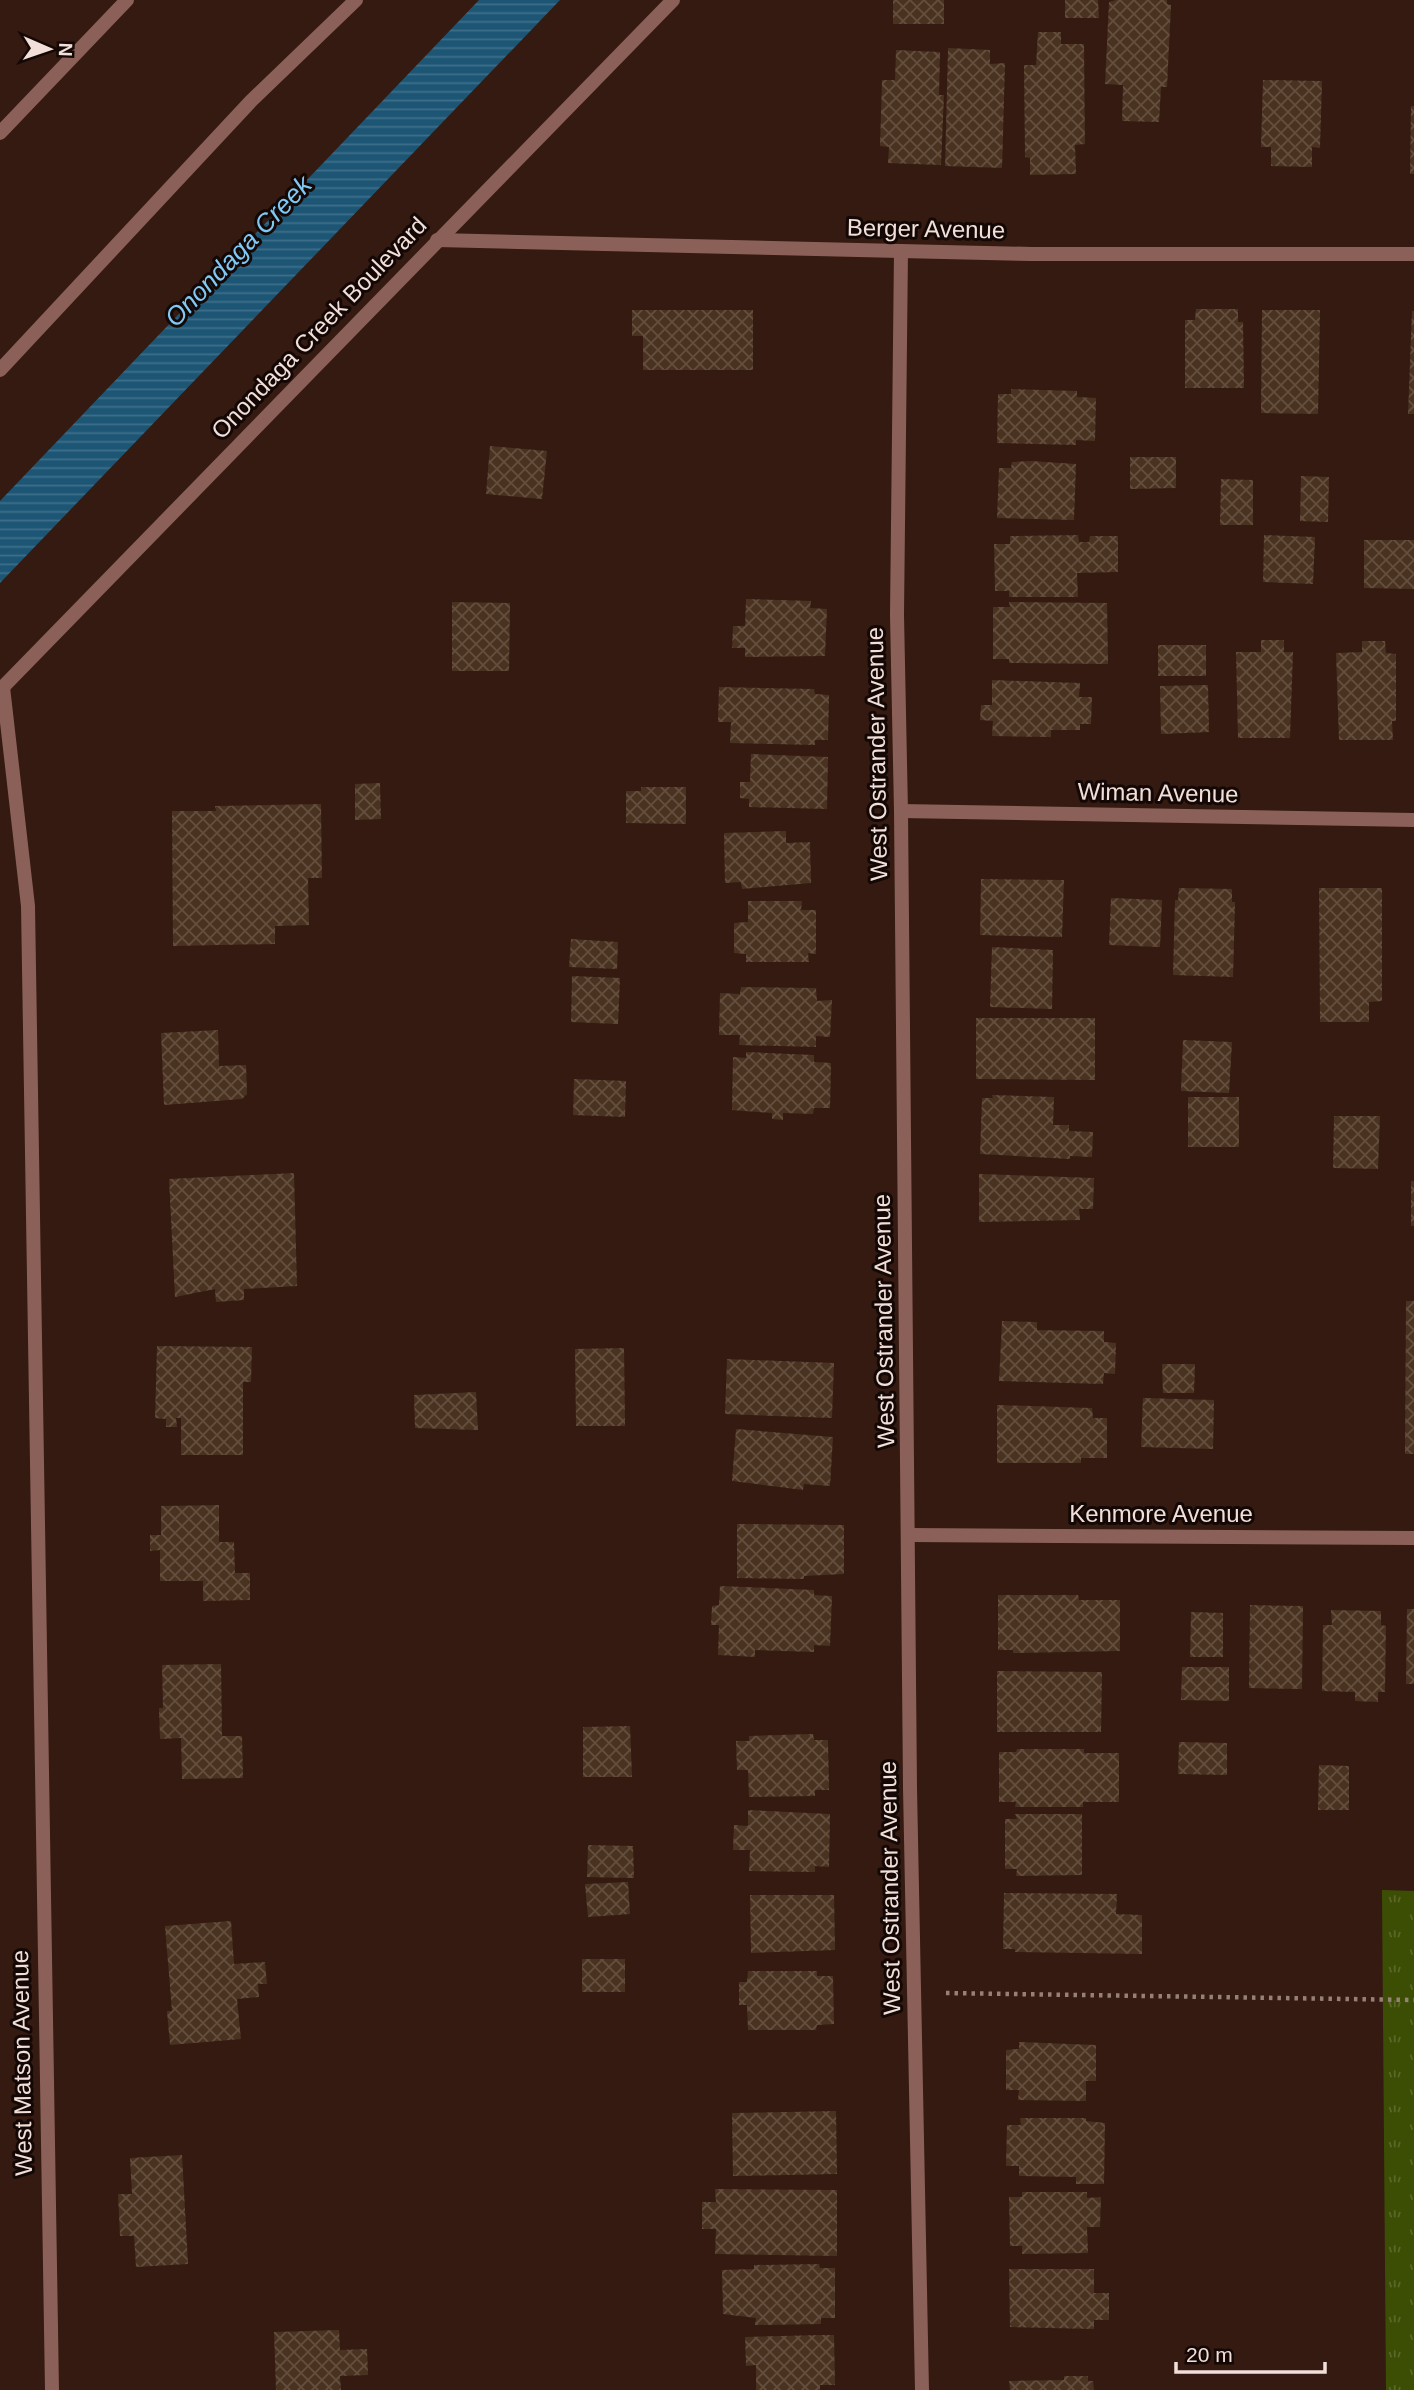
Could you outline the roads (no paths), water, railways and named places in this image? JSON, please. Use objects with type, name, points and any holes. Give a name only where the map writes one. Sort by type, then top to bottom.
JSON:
[{"type":"street","points":[[0,133],[127,0]]},
{"type":"street","points":[[0,370],[251,101],[356,0]]},
{"type":"street","name":"Onondaga Creek Boulevard","points":[[1,689],[673,0]]},
{"type":"street","name":"Berger Avenue","points":[[437,240],[901,251],[1414,254]]},
{"type":"street","name":"West Ostrander Avenue","points":[[901,251],[897,615],[914,1992],[922,2390]]},
{"type":"street","name":"West Matson Avenue","points":[[1,689],[28,906],[52,2390]]},
{"type":"street","name":"Wiman Avenue","points":[[901,811],[1414,820]]},
{"type":"street","name":"Kenmore Avenue","points":[[908,1535],[1414,1538]]},
{"type":"water","points":[[479,0],[560,0],[0,583],[0,501]]},
{"type":"water label","name":"Onondaga Creek","points":[[238,251]]}]
